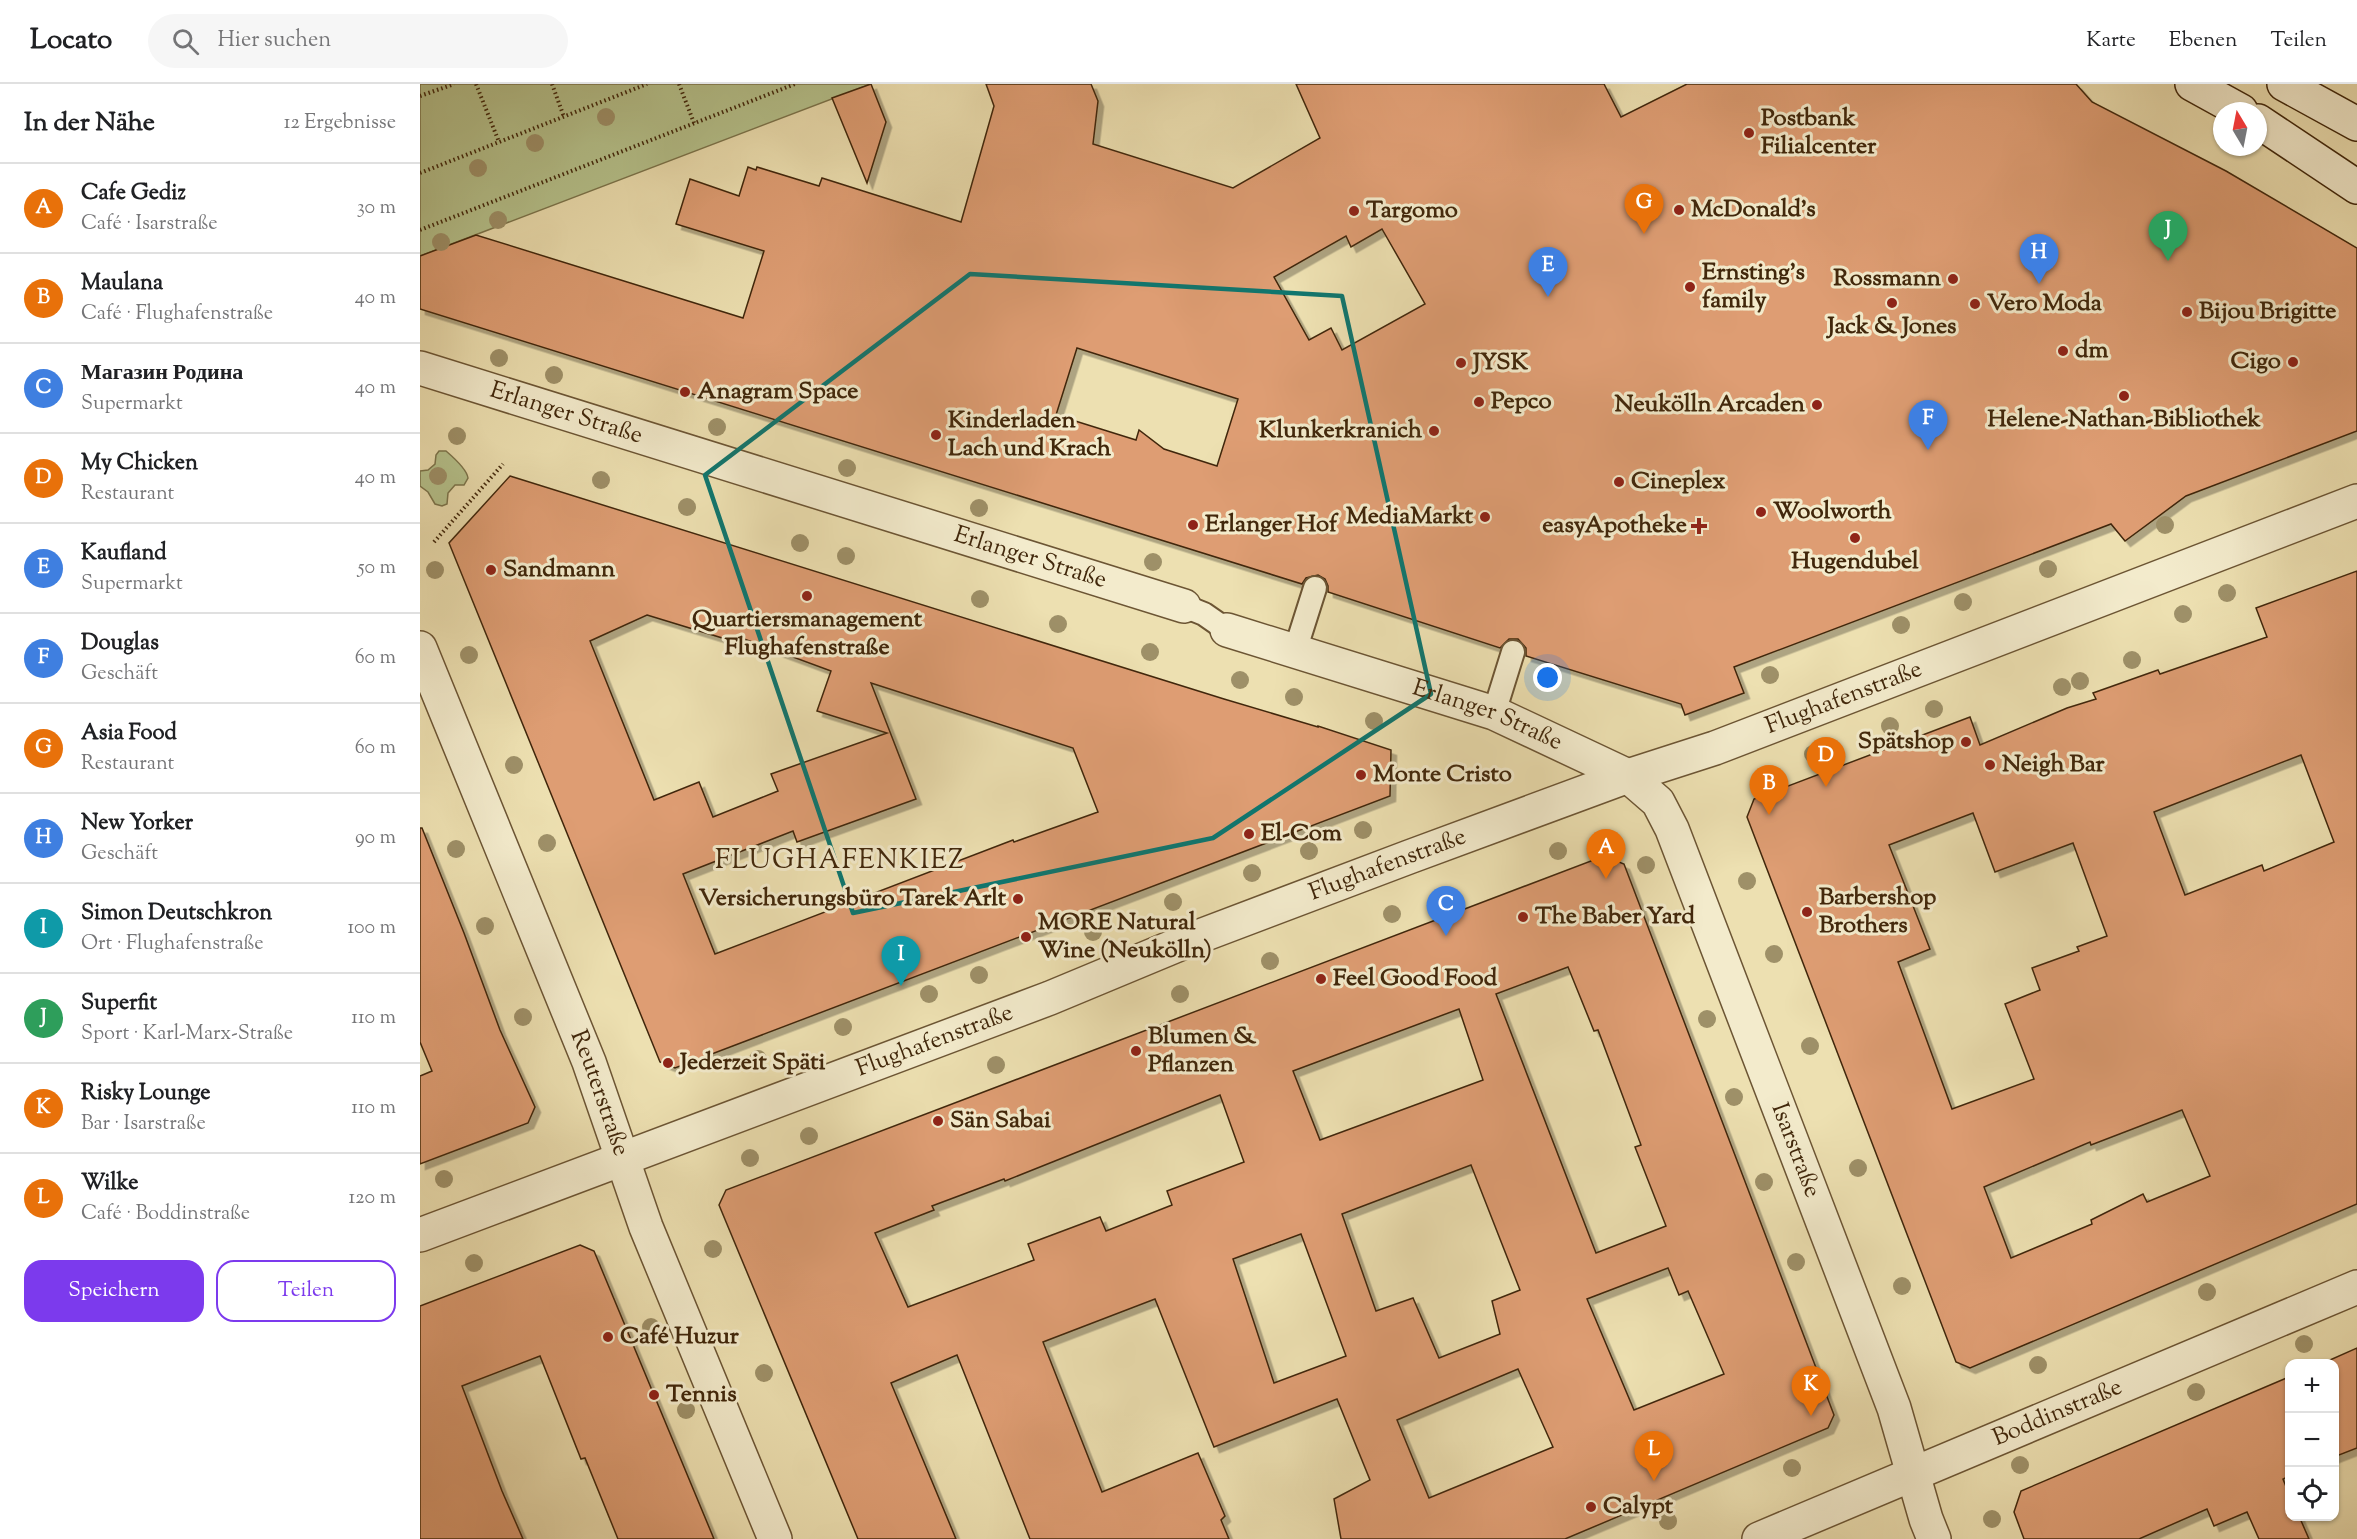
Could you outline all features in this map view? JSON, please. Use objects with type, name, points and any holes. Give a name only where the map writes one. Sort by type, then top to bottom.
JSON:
[{"type":"street","points":[[2192,84],[2225,102]]},
{"type":"street","points":[[2284,84],[2357,124]]},
{"type":"street","points":[[2267,127],[2357,187]]},
{"type":"street","name":"Erlanger Straße","points":[[420,368],[1184,606]]},
{"type":"street","name":"Flughafenstraße","points":[[420,1235],[1050,998],[1198,937],[1628,776],[1715,748],[2357,501]]},
{"type":"street","name":"Erlanger Straße","points":[[1227,630],[1494,713],[1628,776]]},
{"type":"street","name":"Reuterstraße","points":[[420,648],[589,1062],[646,1227],[775,1539]]},
{"type":"street","name":"Isarstraße","points":[[1628,776],[1658,802],[1672,829],[1894,1408],[1934,1539]]},
{"type":"street","name":"Boddinstraße","points":[[1759,1539],[2357,1287]]},
{"type":"lane","points":[[1295,651],[1315,588]]},
{"type":"lane","name":"Erlanger Straße","points":[[1184,606],[1204,614],[1227,630]]},
{"type":"lane","points":[[1494,713],[1513,652]]},
{"type":"path","points":[[420,96],[454,84]]},
{"type":"path","points":[[476,84],[499,142]]},
{"type":"path","points":[[552,84],[564,117]]},
{"type":"path","points":[[420,172],[646,84]]},
{"type":"path","points":[[680,84],[694,123]]},
{"type":"path","points":[[420,230],[795,84]]},
{"type":"path","points":[[434,542],[503,464]]},
{"type":"highlighted area","points":[[970,274],[1342,296],[1431,694],[1213,838],[853,913],[705,475]]},
{"type":"green space","points":[[420,84],[871,84],[420,256]]},
{"type":"green space","points":[[439,451],[446,451],[468,478],[464,485],[455,485],[448,493],[447,504],[442,506],[435,504],[428,492],[420,486],[420,471],[428,470],[435,464]]},
{"type":"building","points":[[871,84],[886,122],[867,183],[832,98]]},
{"type":"building","name":"Neukölln Arcaden","points":[[986,84],[1091,84],[1098,101],[1093,144],[1233,188],[1320,138],[1296,84],[1604,84],[1621,117],[1687,84],[2076,84],[2092,102],[2226,171],[2357,248],[2357,431],[2186,496],[2125,541],[2111,524],[1734,667],[1744,693],[1685,715],[1681,704],[1526,656],[1526,648],[1518,639],[1509,639],[1500,648],[1328,592],[1325,579],[1318,575],[1306,578],[1302,584],[420,309],[420,256],[476,235],[743,318],[764,251],[676,224],[690,179],[739,196],[748,167],[756,170],[757,167],[819,186],[822,178],[961,222],[994,106]],"holes":[[[1382,229],[1425,304],[1342,350],[1331,328],[1309,340],[1274,277],[1346,236],[1351,247]],[[1077,348],[1238,399],[1217,466],[1164,449],[1139,430],[1136,440],[1056,415]]]},
{"type":"building","points":[[510,476],[1391,750],[1390,796],[675,1068],[660,1062],[449,543]],"holes":[[[647,615],[742,644],[744,639],[831,671],[817,711],[887,733],[771,774],[778,791],[713,817],[699,782],[654,800],[590,641]],[[871,683],[1073,748],[1098,812],[1014,842],[1013,840],[715,954],[683,874],[793,831],[797,842],[916,799]]]},
{"type":"building","points":[[2357,571],[2357,1204],[1970,1368],[1956,1362],[1747,817],[1754,799],[1970,717],[1980,745],[2067,708],[2096,699],[2093,693],[2158,670],[2160,674],[2267,637],[2256,608]],"holes":[[[2301,755],[2334,842],[2264,871],[2262,865],[2185,895],[2154,812]],[[1973,813],[1995,872],[2073,843],[2107,936],[2077,947],[2079,951],[2032,968],[2040,990],[2005,1004],[2034,1079],[1952,1109],[1898,962],[1930,949],[1889,845]],[[2182,1110],[2210,1176],[2147,1202],[2143,1194],[2091,1220],[2092,1224],[2011,1258],[1984,1187],[2090,1142],[2091,1145]]]},
{"type":"building","points":[[420,828],[422,828],[464,933],[500,1030],[535,1107],[528,1123],[420,1164],[420,1076],[432,1071],[420,1042]]},
{"type":"building","points":[[1604,856],[1624,864],[1834,1415],[1828,1428],[1565,1539],[1341,1539],[1334,1499],[1370,1480],[1337,1399],[1214,1447],[1155,1299],[1043,1342],[1102,1492],[1198,1453],[1225,1516],[1221,1520],[1229,1539],[1030,1539],[957,1355],[891,1383],[956,1539],[858,1539],[719,1205],[726,1190]],"holes":[[[1568,967],[1594,1031],[1598,1030],[1641,1145],[1635,1147],[1666,1226],[1596,1253],[1496,994]],[[1459,1009],[1483,1080],[1320,1140],[1293,1071]],[[1220,1095],[1244,1162],[1167,1191],[1172,1205],[1106,1231],[1100,1217],[1028,1244],[1034,1260],[908,1307],[875,1233],[934,1210],[932,1206],[1004,1179],[1005,1181]],[[1471,1165],[1520,1290],[1492,1301],[1500,1334],[1439,1358],[1413,1298],[1376,1311],[1342,1214]],[[1301,1234],[1346,1356],[1274,1383],[1233,1259]],[[1668,1268],[1679,1295],[1688,1291],[1724,1374],[1634,1410],[1587,1299]],[[1518,1369],[1553,1447],[1429,1498],[1397,1420]]]},
{"type":"building","points":[[580,1245],[594,1251],[714,1539],[618,1539],[585,1458],[581,1459],[540,1356],[462,1386],[523,1539],[420,1539],[420,1306]]},
{"type":"building","points":[[2357,1348],[2357,1448],[2339,1455],[2339,1359],[2332,1359]]},
{"type":"building","points":[[2285,1379],[2285,1478],[2283,1479],[2285,1521],[2301,1521],[2309,1539],[2259,1539],[2247,1512],[2214,1526],[2207,1509],[2139,1539],[2024,1539],[2014,1512],[2021,1491]]},
{"type":"place","name":"Postbank Filialcenter","points":[[1749,133]]},
{"type":"place","name":"McDonald's","points":[[1679,210]]},
{"type":"place","name":"Targomo","points":[[1354,211]]},
{"type":"place","name":"Asia Food","points":[[1644,234]]},
{"type":"place","name":"Superfit","points":[[2168,261]]},
{"type":"place","name":"Rossmann","points":[[1953,279]]},
{"type":"place","name":"New Yorker","points":[[2039,284]]},
{"type":"place","name":"Ernsting's family","points":[[1690,287]]},
{"type":"place","name":"Kaufland","points":[[1548,297]]},
{"type":"place","name":"Jack & Jones","points":[[1892,303]]},
{"type":"place","name":"Vero Moda","points":[[1975,304]]},
{"type":"place","name":"Bijou Brigitte","points":[[2187,312]]},
{"type":"place","name":"dm","points":[[2063,351]]},
{"type":"place","name":"Cigo","points":[[2293,362]]},
{"type":"place","name":"JYSK","points":[[1461,363]]},
{"type":"place","name":"Anagram Space","points":[[685,392]]},
{"type":"place","name":"Helene-Nathan-Bibliothek","points":[[2124,396]]},
{"type":"place","name":"Pepco","points":[[1479,402]]},
{"type":"place","name":"Neukölln Arcaden","points":[[1817,405]]},
{"type":"place","name":"Klunkerkranich","points":[[1434,431]]},
{"type":"place","name":"Kinderladen Lach und Krach","points":[[936,435]]},
{"type":"place","name":"Douglas","points":[[1928,450]]},
{"type":"place","name":"Cineplex","points":[[1619,482]]},
{"type":"place","name":"Woolworth","points":[[1761,512]]},
{"type":"place","name":"MediaMarkt","points":[[1485,517]]},
{"type":"place","name":"Erlanger Hof","points":[[1193,525]]},
{"type":"place","name":"easyApotheke","points":[[1699,526]]},
{"type":"place","name":"Hugendubel","points":[[1855,538]]},
{"type":"place","name":"Sandmann","points":[[491,570]]},
{"type":"place","name":"Quartiersmanagement Flughafenstraße","points":[[807,596]]},
{"type":"place","name":"Spätshop","points":[[1966,742]]},
{"type":"place","name":"Neigh Bar","points":[[1990,765]]},
{"type":"place","name":"Monte Cristo","points":[[1361,775]]},
{"type":"place","name":"My Chicken","points":[[1826,787]]},
{"type":"place","name":"Maulana","points":[[1769,815]]},
{"type":"place","name":"El-Com","points":[[1249,834]]},
{"type":"place","name":"Cafe Gediz","points":[[1606,879]]},
{"type":"place","name":"Versicherungsbüro Tarek Arlt","points":[[1018,899]]},
{"type":"place","name":"Barbershop Brothers","points":[[1807,912]]},
{"type":"place","name":"The Baber Yard","points":[[1523,917]]},
{"type":"place","name":"Магазин Родина","points":[[1446,936]]},
{"type":"place","name":"MORE Natural Wine (Neukölln)","points":[[1026,937]]},
{"type":"place","name":"Feel Good Food","points":[[1321,979]]},
{"type":"place","name":"Simon Deutschkron","points":[[901,986]]},
{"type":"place","name":"Blumen & Pflanzen","points":[[1136,1051]]},
{"type":"place","name":"Jederzeit Späti","points":[[668,1063]]},
{"type":"place","name":"Sän Sabai","points":[[938,1121]]},
{"type":"place","name":"Café Huzur","points":[[608,1337]]},
{"type":"place","name":"Tennis","points":[[654,1395]]},
{"type":"place","name":"Risky Lounge","points":[[1811,1416]]},
{"type":"place","name":"Wilke","points":[[1654,1481]]},
{"type":"place","name":"Calypt","points":[[1591,1507]]},
{"type":"district","name":"FLUGHAFENKIEZ","points":[[840,861]]}]
